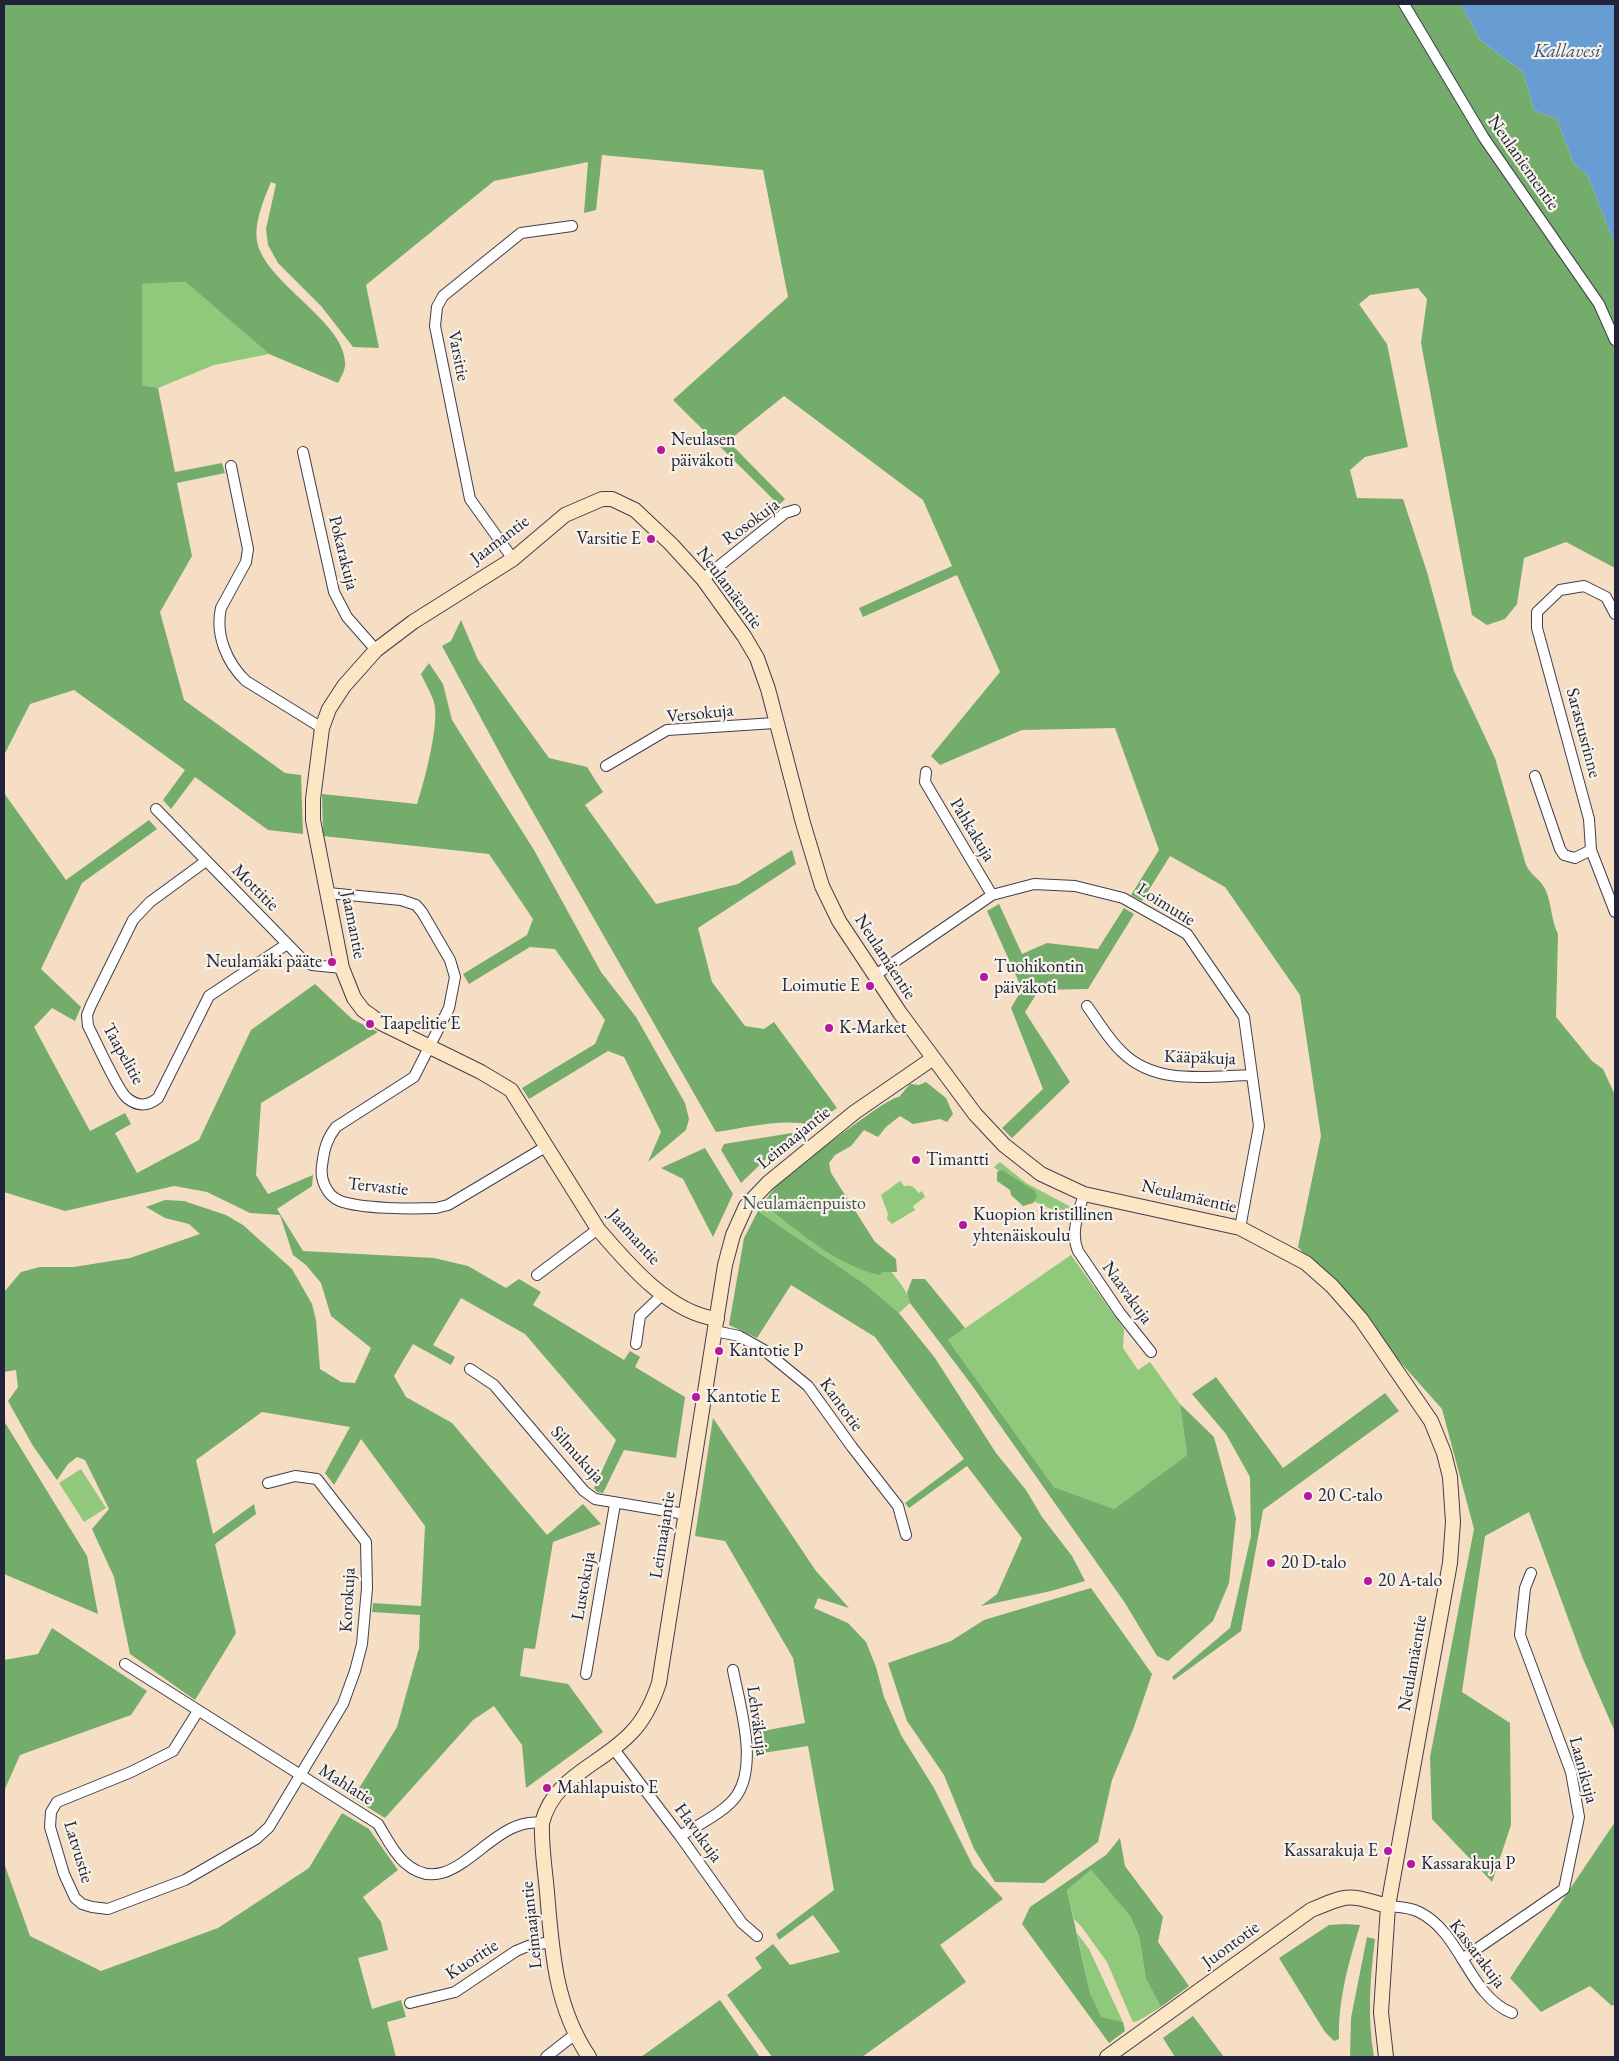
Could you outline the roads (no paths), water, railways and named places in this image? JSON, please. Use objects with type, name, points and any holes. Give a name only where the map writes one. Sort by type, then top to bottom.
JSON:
[{"type":"street","name":"Neulaniementie","points":[[1404,4],[1484,138],[1599,304],[1615,340]]},
{"type":"street","name":"Varsitie","points":[[513,558],[470,499],[435,326],[437,307],[443,296],[521,233],[572,226]]},
{"type":"street","name":"Pokarakuja","points":[[303,452],[334,592],[347,617],[376,650]]},
{"type":"street","points":[[231,466],[248,549],[246,562],[219,615],[224,648],[237,672],[246,681],[322,728]]},
{"type":"street","name":"Jaamantie","points":[[602,499],[565,515],[513,558],[413,622],[376,650],[344,686],[329,709],[322,728],[313,820],[342,968],[354,998],[363,1010],[381,1023],[481,1072],[511,1090],[548,1146],[598,1229],[662,1295],[716,1325]]},
{"type":"street","name":"Neulamäentie","points":[[602,499],[612,499],[635,510],[671,544],[703,580],[744,636],[757,658],[768,689],[775,722],[822,886],[839,921],[874,976],[932,1059],[974,1114],[1004,1145],[1041,1174],[1084,1194],[1240,1228],[1306,1263],[1332,1286],[1361,1319],[1431,1421],[1444,1453],[1450,1477],[1453,1522],[1450,1563],[1388,1906],[1381,2012],[1386,2057]]},
{"type":"street","name":"Rosokuja","points":[[703,580],[785,512],[795,510]]},
{"type":"street","name":"Sarastusrinne","points":[[1615,614],[1606,597],[1584,586],[1560,590],[1538,612],[1536,628],[1590,819],[1592,850],[1615,912]]},
{"type":"street","name":"Versokuja","points":[[606,766],[667,730],[775,722]]},
{"type":"street","points":[[1535,776],[1560,849],[1564,855],[1575,858],[1592,850]]},
{"type":"street","name":"Pahkakuja","points":[[925,777],[992,895]]},
{"type":"street","name":"Mottitie","points":[[156,809],[303,960],[312,965],[342,968]]},
{"type":"street","name":"Taapelitie","points":[[206,861],[150,902],[132,920],[87,1015],[88,1026],[126,1097],[142,1105],[150,1105],[158,1098],[209,996],[286,944]]},
{"type":"street","name":"Loimutie","points":[[874,976],[992,895],[1034,884],[1075,886],[1123,898],[1187,934],[1244,1018],[1259,1126],[1240,1228]]},
{"type":"street","points":[[328,893],[401,900],[416,905],[422,912],[450,960],[454,977],[449,1008],[429,1046]]},
{"type":"street","name":"Kääpäkuja","points":[[1087,1006],[1121,1052],[1148,1071],[1170,1076],[1252,1075]]},
{"type":"street","name":"Tervastie","points":[[429,1046],[414,1077],[336,1127],[329,1136],[324,1147],[320,1178],[338,1200],[368,1205],[422,1208],[448,1205],[548,1146]]},
{"type":"street","name":"Leimaajantie","points":[[589,2057],[574,2035],[564,2009],[551,1942],[542,1823],[555,1794],[631,1733],[652,1702],[659,1683],[725,1265],[733,1235],[746,1206],[768,1182],[855,1112],[932,1059]]},
{"type":"street","name":"Naavakuja","points":[[1084,1194],[1076,1225],[1075,1244],[1120,1313],[1151,1352]]},
{"type":"street","points":[[537,1275],[598,1229]]},
{"type":"street","points":[[636,1344],[640,1316],[662,1295]]},
{"type":"street","name":"Kantotie","points":[[716,1325],[764,1350],[808,1386],[852,1448],[898,1506],[906,1535]]},
{"type":"street","name":"Silmukuja","points":[[470,1369],[494,1384],[584,1491],[595,1500],[686,1514]]},
{"type":"street","name":"Korokuja","points":[[268,1483],[295,1476],[317,1479],[366,1542],[368,1588],[362,1644],[355,1671],[343,1704],[300,1775]]},
{"type":"street","name":"Lustokuja","points":[[586,1674],[615,1504]]},
{"type":"street","name":"Laanikuja","points":[[1462,1959],[1564,1889],[1579,1817],[1571,1772],[1520,1635],[1525,1588],[1531,1572]]},
{"type":"street","name":"Mahlatie","points":[[125,1664],[378,1824],[405,1863],[428,1875],[444,1874],[505,1831],[519,1825],[542,1823]]},
{"type":"street","name":"Lehväkuja","points":[[680,1836],[737,1796],[743,1780],[746,1767],[746,1739],[733,1670]]},
{"type":"street","name":"Latvustie","points":[[198,1711],[173,1751],[131,1772],[57,1802],[51,1812],[50,1827],[64,1874],[75,1898],[82,1904],[108,1909],[186,1880],[256,1838],[269,1827],[300,1775]]},
{"type":"street","name":"Havukuja","points":[[613,1748],[680,1836],[742,1923],[757,1936]]},
{"type":"street","name":"Juontotie","points":[[1107,2057],[1311,1910],[1346,1896],[1363,1898],[1388,1906]]},
{"type":"street","name":"Kassarakuja","points":[[1388,1906],[1417,1911],[1428,1917],[1462,1959],[1487,1997],[1499,2008],[1512,2013]]},
{"type":"street","name":"Kuoritie","points":[[410,2003],[455,1992],[516,1950],[551,1942]]},
{"type":"street","points":[[546,2057],[574,2035]]},
{"type":"water","name":"Kallavesi","points":[[1461,4],[1615,4],[1615,245],[1588,176],[1573,162],[1557,119],[1534,110],[1523,72],[1480,40]]},
{"type":"place","name":"Neulasen päiväkoti","points":[[661,450]]},
{"type":"place","name":"Varsitie E","points":[[651,539]]},
{"type":"place","name":"Neulamäki pääte","points":[[332,962]]},
{"type":"place","name":"Tuohikontin päiväkoti","points":[[984,977]]},
{"type":"place","name":"Loimutie E","points":[[870,986]]},
{"type":"place","name":"Taapelitie E","points":[[370,1024]]},
{"type":"place","name":"K-Market","points":[[829,1028]]},
{"type":"place","name":"Timantti","points":[[916,1160]]},
{"type":"place","name":"Kuopion kristillinen yhtenäiskoulu","points":[[963,1225]]},
{"type":"place","name":"Kantotie P","points":[[719,1351]]},
{"type":"place","name":"Kantotie E","points":[[696,1397]]},
{"type":"place","name":"20 C-talo","points":[[1308,1496]]},
{"type":"place","name":"20 D-talo","points":[[1271,1563]]},
{"type":"place","name":"20 A-talo","points":[[1368,1581]]},
{"type":"place","name":"Mahlapuisto E","points":[[547,1788]]},
{"type":"place","name":"Kassarakuja E","points":[[1388,1851]]},
{"type":"place","name":"Kassarakuja P","points":[[1411,1864]]},
{"type":"park label","name":"Neulamäenpuisto","points":[[804,1204]]}]
